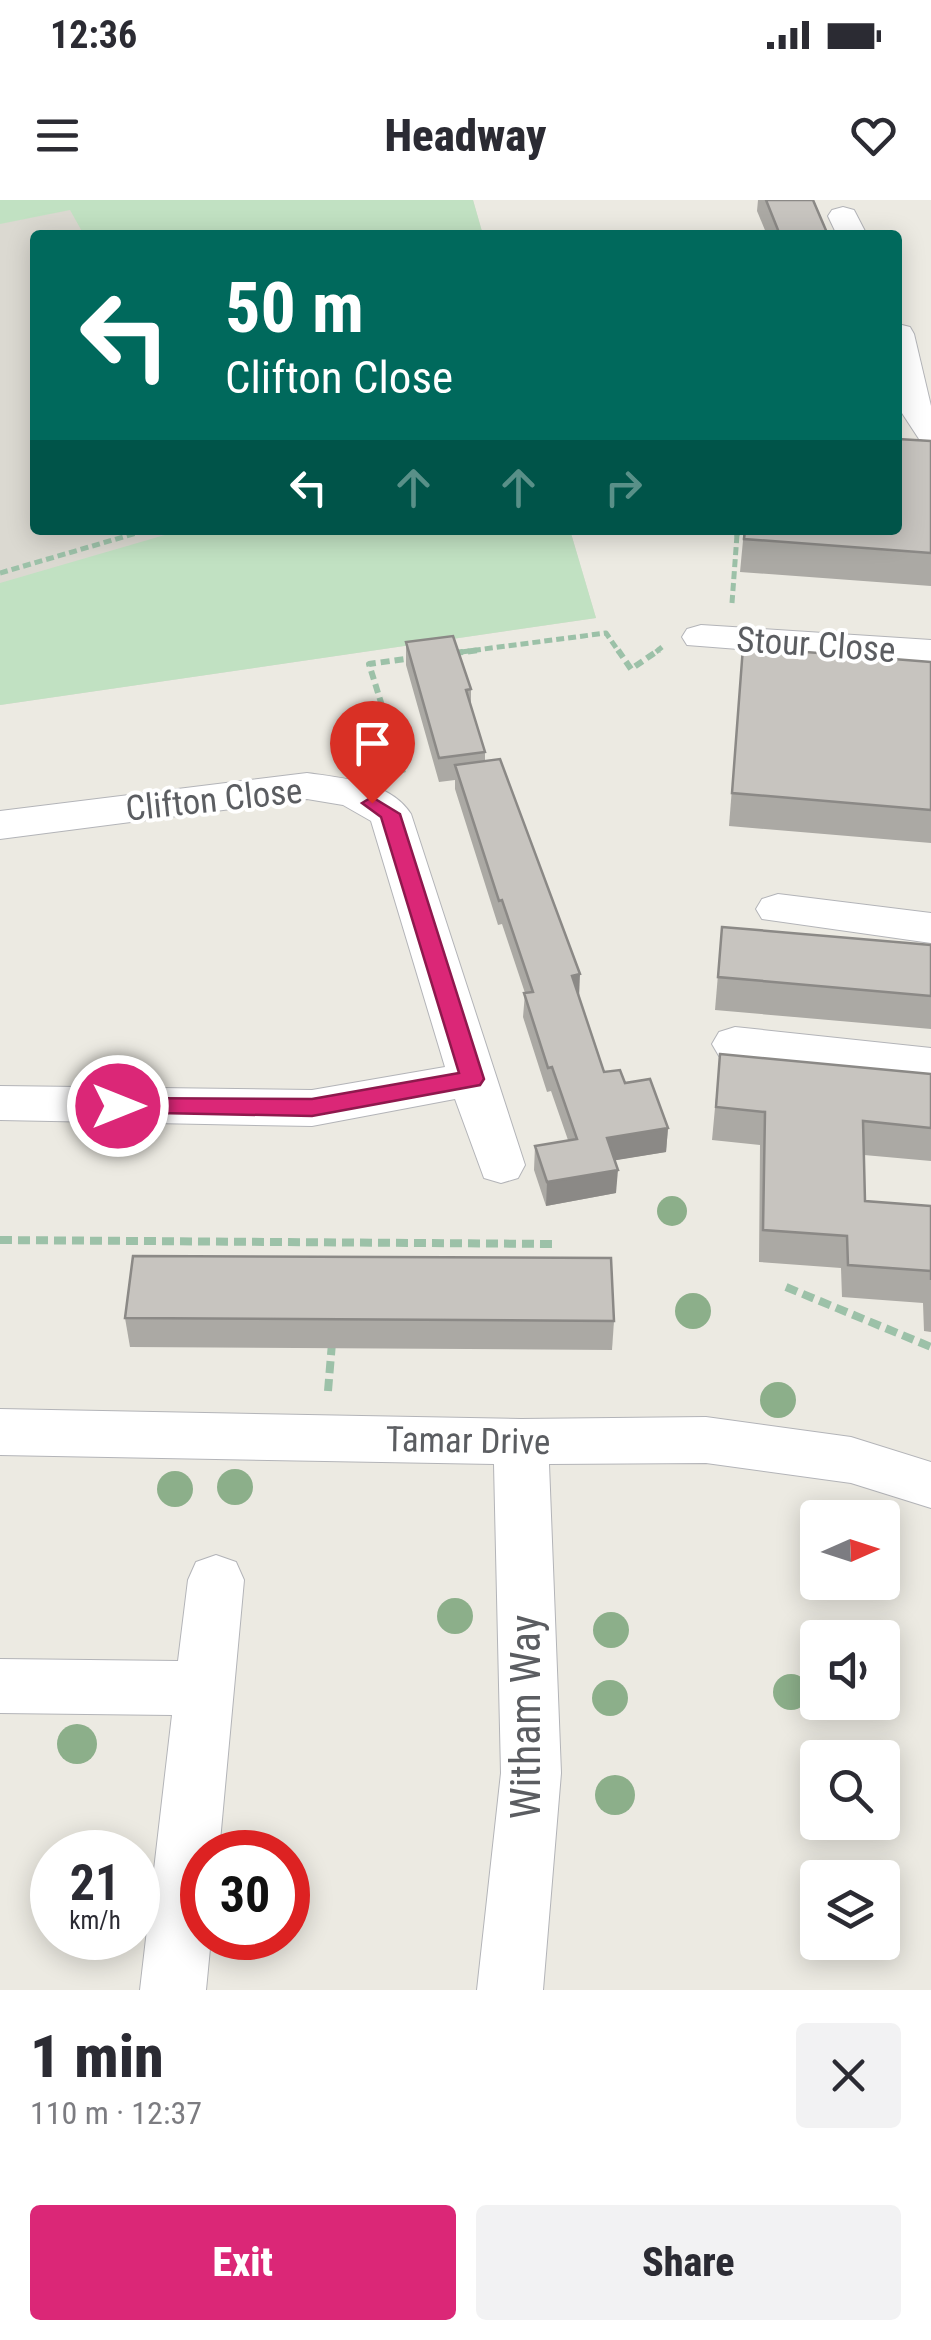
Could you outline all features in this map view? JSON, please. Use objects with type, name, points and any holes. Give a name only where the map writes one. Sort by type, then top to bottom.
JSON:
[{"type":"street","points":[[907,342],[906,381],[918,429]]},
{"type":"street","name":"Stour Close","points":[[700,639],[931,652]]},
{"type":"street","name":"Clifton Close","points":[[0,825],[307,786],[354,793],[390,814]]},
{"type":"street","points":[[390,814],[501,1165]]},
{"type":"street","points":[[778,909],[931,928]]},
{"type":"street","points":[[735,1044],[931,1066]]},
{"type":"street","points":[[0,1103],[312,1108],[472,1079]]},
{"type":"street","name":"Tamar Drive","points":[[0,1432],[521,1442],[706,1440],[851,1460],[931,1485]]},
{"type":"street","name":"Witham Way","points":[[510,1990],[530,1772],[521,1442]]},
{"type":"street","points":[[173,1990],[216,1580]]},
{"type":"street","points":[[0,1686],[205,1688]]},
{"type":"path","points":[[0,573],[130,535]]},
{"type":"path","points":[[448,654],[606,633],[630,670],[640,667],[700,639],[736,535]]},
{"type":"path","points":[[746,535],[756,538]]},
{"type":"path","points":[[390,814],[414,804],[369,664],[428,656]]},
{"type":"path","points":[[0,1240],[557,1244]]},
{"type":"path","points":[[338,1262],[340,1242]]},
{"type":"path","points":[[786,1287],[931,1346]]},
{"type":"path","points":[[324,1438],[332,1340]]},
{"type":"shaded area","points":[[0,200],[473,200],[482,230],[30,230],[30,535],[571,535],[596,618],[0,705]]},
{"type":"green space","points":[[0,200],[473,200],[482,230],[81,230],[70,210],[0,224]]},
{"type":"green space","points":[[165,535],[571,535],[596,618],[0,705],[0,583]]},
{"type":"building","points":[[766,200],[813,200],[826,230],[778,230]]},
{"type":"building","points":[[902,439],[931,441],[931,553],[744,539],[744,535],[902,535]]},
{"type":"building","points":[[453,636],[471,689],[466,690],[485,752],[439,758],[406,642]]},
{"type":"building","points":[[743,647],[931,662],[931,810],[732,793]]},
{"type":"building","points":[[500,759],[580,974],[572,976],[604,1072],[620,1070],[625,1083],[650,1079],[668,1128],[607,1138],[618,1170],[547,1182],[535,1146],[577,1139],[552,1067],[548,1068],[524,993],[533,992],[455,765]]},
{"type":"building","points":[[722,927],[931,945],[931,996],[718,977]]},
{"type":"building","points":[[720,1054],[931,1074],[931,1128],[863,1121],[865,1201],[931,1206],[931,1271],[848,1265],[847,1236],[763,1230],[765,1112],[716,1107]]},
{"type":"building","points":[[133,1256],[611,1258],[614,1321],[125,1318]]},
{"type":"route","points":[[118,1106],[312,1108],[472,1079],[390,814],[372,803]]}]
